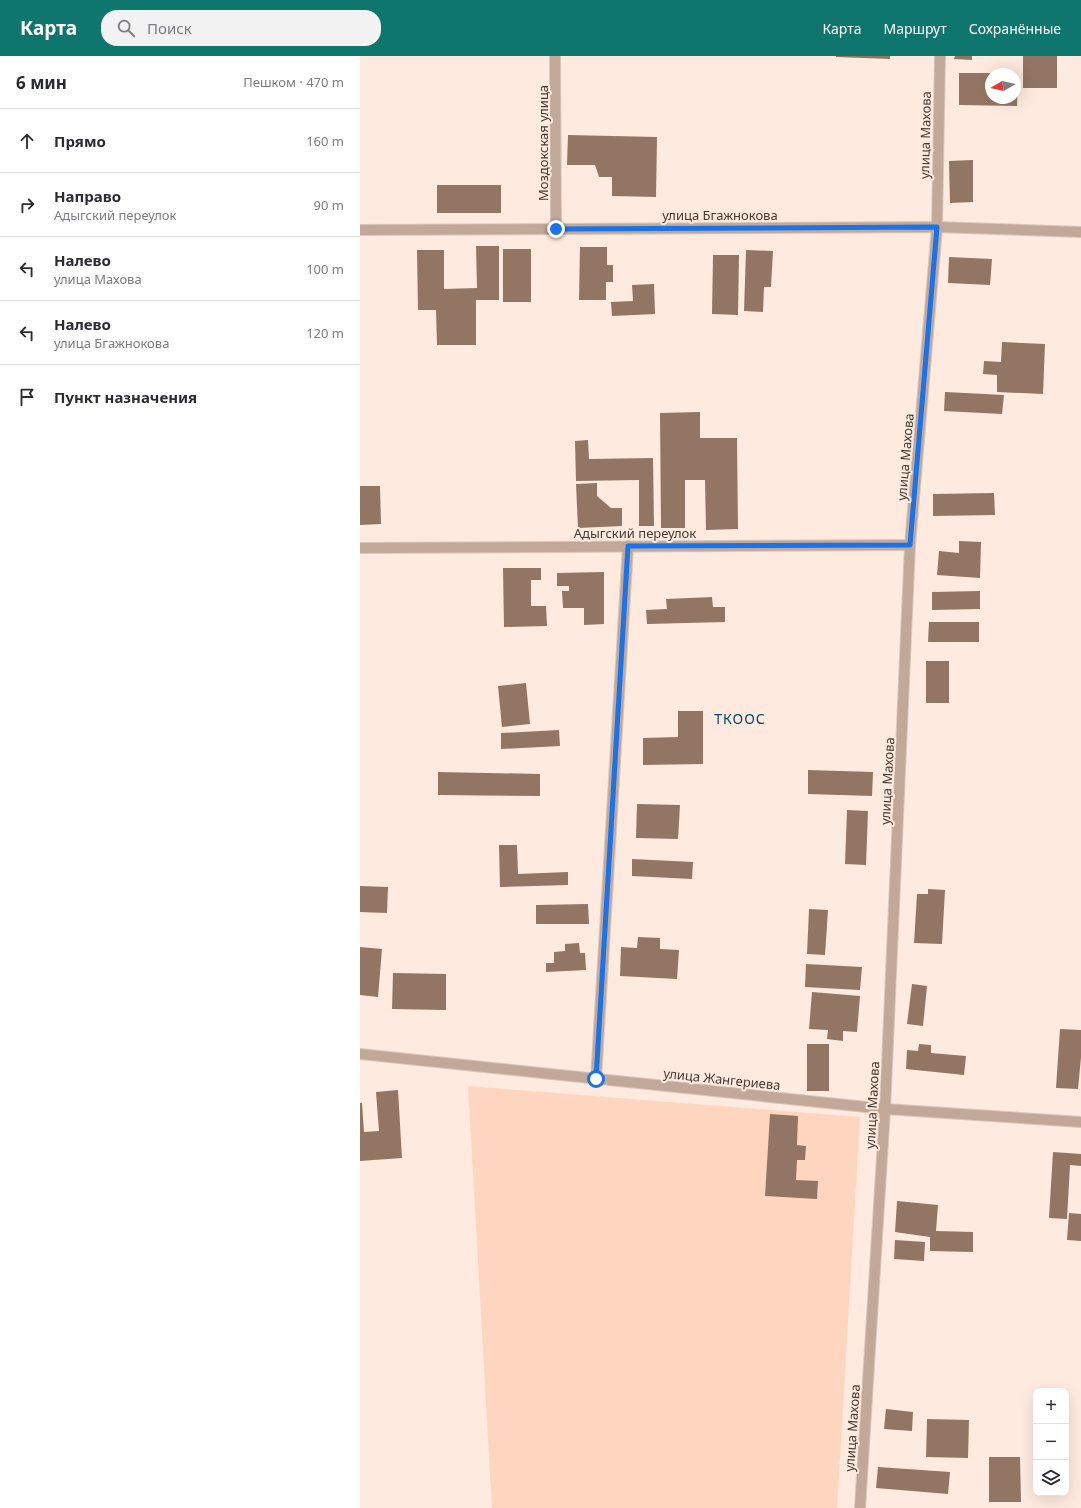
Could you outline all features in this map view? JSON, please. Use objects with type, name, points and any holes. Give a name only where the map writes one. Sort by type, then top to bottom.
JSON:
[{"type":"street","name":"Моздокская улица","points":[[555,56],[556,229]]},
{"type":"street","name":"улица Махова","points":[[860,1508],[885,1109],[910,545],[937,227],[940,56]]},
{"type":"street","name":"улица Бгажнокова","points":[[360,230],[937,227],[1081,232]]},
{"type":"street","name":"Адыгский переулок","points":[[360,548],[910,545]]},
{"type":"street","points":[[596,1079],[628,546]]},
{"type":"street","name":"улица Жангериева","points":[[360,1054],[885,1109],[1081,1122]]},
{"type":"shaded area","points":[[468,1086],[860,1117],[837,1508],[492,1508]]},
{"type":"building","points":[[890,56],[890,59],[836,57]]},
{"type":"building","points":[[955,56],[972,56],[972,60],[954,59]]},
{"type":"building","points":[[1023,56],[1057,56],[1057,88],[1023,88]]},
{"type":"building","points":[[959,73],[985,73],[985,104],[1017,104],[1017,106],[959,105]]},
{"type":"building","points":[[568,135],[657,137],[656,197],[612,196],[612,177],[599,177],[595,165],[567,165]]},
{"type":"building","points":[[973,160],[973,202],[950,203],[949,161]]},
{"type":"building","points":[[437,185],[501,185],[501,213],[437,213]]},
{"type":"building","points":[[476,246],[499,246],[499,300],[476,300],[476,345],[437,345],[436,310],[418,310],[417,250],[444,250],[444,289],[477,288]]},
{"type":"building","points":[[580,247],[607,247],[607,265],[613,265],[613,282],[606,282],[606,300],[579,300]]},
{"type":"building","points":[[503,249],[531,249],[531,302],[503,302]]},
{"type":"building","points":[[746,250],[773,251],[771,287],[764,287],[763,312],[744,311]]},
{"type":"building","points":[[713,255],[739,255],[738,315],[712,314]]},
{"type":"building","points":[[949,257],[992,259],[990,285],[948,283]]},
{"type":"building","points":[[654,284],[655,314],[612,316],[611,302],[633,301],[632,285]]},
{"type":"building","points":[[1002,342],[1045,344],[1043,394],[997,392],[997,375],[983,374],[984,361],[1001,362]]},
{"type":"building","points":[[945,392],[1004,395],[1002,414],[944,411]]},
{"type":"building","points":[[700,412],[700,438],[737,438],[738,529],[706,530],[705,480],[685,480],[685,528],[661,528],[660,413]]},
{"type":"building","points":[[588,440],[589,459],[653,458],[654,526],[639,526],[639,480],[576,481],[575,441]]},
{"type":"building","points":[[597,483],[597,496],[611,508],[622,508],[622,526],[578,528],[576,484]]},
{"type":"building","points":[[360,486],[380,486],[381,524],[360,525]]},
{"type":"building","points":[[994,493],[995,515],[933,516],[933,494]]},
{"type":"building","points":[[959,541],[981,542],[980,578],[937,575],[939,551],[959,553]]},
{"type":"building","points":[[503,568],[541,568],[541,580],[531,580],[531,606],[546,606],[547,626],[504,627]]},
{"type":"building","points":[[604,572],[604,624],[584,625],[584,608],[563,608],[562,591],[569,591],[569,586],[557,586],[557,573]]},
{"type":"building","points":[[980,591],[980,609],[932,610],[932,592]]},
{"type":"building","points":[[712,597],[713,607],[725,607],[725,622],[647,624],[646,610],[667,609],[666,599]]},
{"type":"building","points":[[929,622],[979,622],[979,642],[928,642]]},
{"type":"building","points":[[926,661],[949,661],[949,703],[926,703]]},
{"type":"building","points":[[526,683],[530,724],[502,727],[498,686]]},
{"type":"building","points":[[678,711],[703,711],[703,764],[643,765],[643,738],[678,737]]},
{"type":"building","points":[[559,730],[560,746],[501,749],[501,733]]},
{"type":"building","points":[[808,770],[873,772],[872,796],[808,794]]},
{"type":"building","points":[[438,772],[540,774],[540,796],[438,795]]},
{"type":"building","points":[[637,804],[680,805],[678,839],[636,838]]},
{"type":"building","points":[[847,810],[868,811],[866,865],[845,864]]},
{"type":"building","points":[[499,845],[517,845],[518,874],[568,872],[568,885],[500,887]]},
{"type":"building","points":[[632,859],[693,862],[692,879],[632,876]]},
{"type":"building","points":[[360,886],[388,887],[387,913],[360,912]]},
{"type":"building","points":[[928,889],[945,890],[942,944],[914,943],[917,894],[928,894]]},
{"type":"building","points":[[588,904],[589,924],[536,924],[536,905]]},
{"type":"building","points":[[809,909],[828,910],[825,955],[807,954]]},
{"type":"building","points":[[638,937],[660,938],[660,949],[679,950],[677,979],[620,976],[621,947],[637,948]]},
{"type":"building","points":[[579,943],[580,953],[585,953],[586,970],[546,972],[546,963],[554,963],[554,952],[565,951],[565,944]]},
{"type":"building","points":[[360,947],[382,949],[378,997],[360,995]]},
{"type":"building","points":[[806,964],[862,967],[860,990],[805,987]]},
{"type":"building","points":[[393,973],[446,974],[446,1010],[392,1009]]},
{"type":"building","points":[[912,984],[927,986],[923,1026],[907,1024]]},
{"type":"building","points":[[812,992],[860,996],[857,1032],[843,1031],[843,1041],[827,1039],[828,1030],[809,1029]]},
{"type":"building","points":[[1060,1029],[1081,1030],[1081,1057],[1078,1089],[1056,1088]]},
{"type":"building","points":[[807,1044],[829,1044],[829,1091],[807,1091]]},
{"type":"building","points":[[919,1044],[931,1045],[931,1053],[966,1056],[964,1075],[906,1069],[907,1050],[918,1051]]},
{"type":"building","points":[[398,1090],[402,1158],[360,1161],[360,1103],[362,1103],[364,1132],[379,1131],[376,1092]]},
{"type":"building","points":[[770,1114],[798,1116],[797,1145],[806,1146],[805,1160],[797,1160],[796,1180],[818,1181],[817,1199],[765,1196]]},
{"type":"building","points":[[1053,1152],[1081,1154],[1081,1166],[1070,1165],[1067,1219],[1049,1218]]},
{"type":"building","points":[[897,1201],[938,1205],[936,1231],[973,1232],[973,1252],[930,1251],[930,1237],[895,1232]]},
{"type":"building","points":[[1069,1213],[1081,1214],[1081,1241],[1067,1240]]},
{"type":"building","points":[[895,1240],[925,1242],[924,1261],[894,1259]]},
{"type":"building","points":[[886,1409],[913,1412],[912,1431],[884,1429]]},
{"type":"building","points":[[927,1419],[969,1420],[968,1458],[926,1457]]},
{"type":"building","points":[[989,1457],[1020,1457],[1021,1502],[989,1502]]},
{"type":"building","points":[[878,1467],[950,1472],[948,1494],[876,1488]]},
{"type":"district","name":"ТКООС","points":[[740,718]]},
{"type":"route","points":[[556,229],[937,227],[910,545],[628,546],[596,1079]]}]
